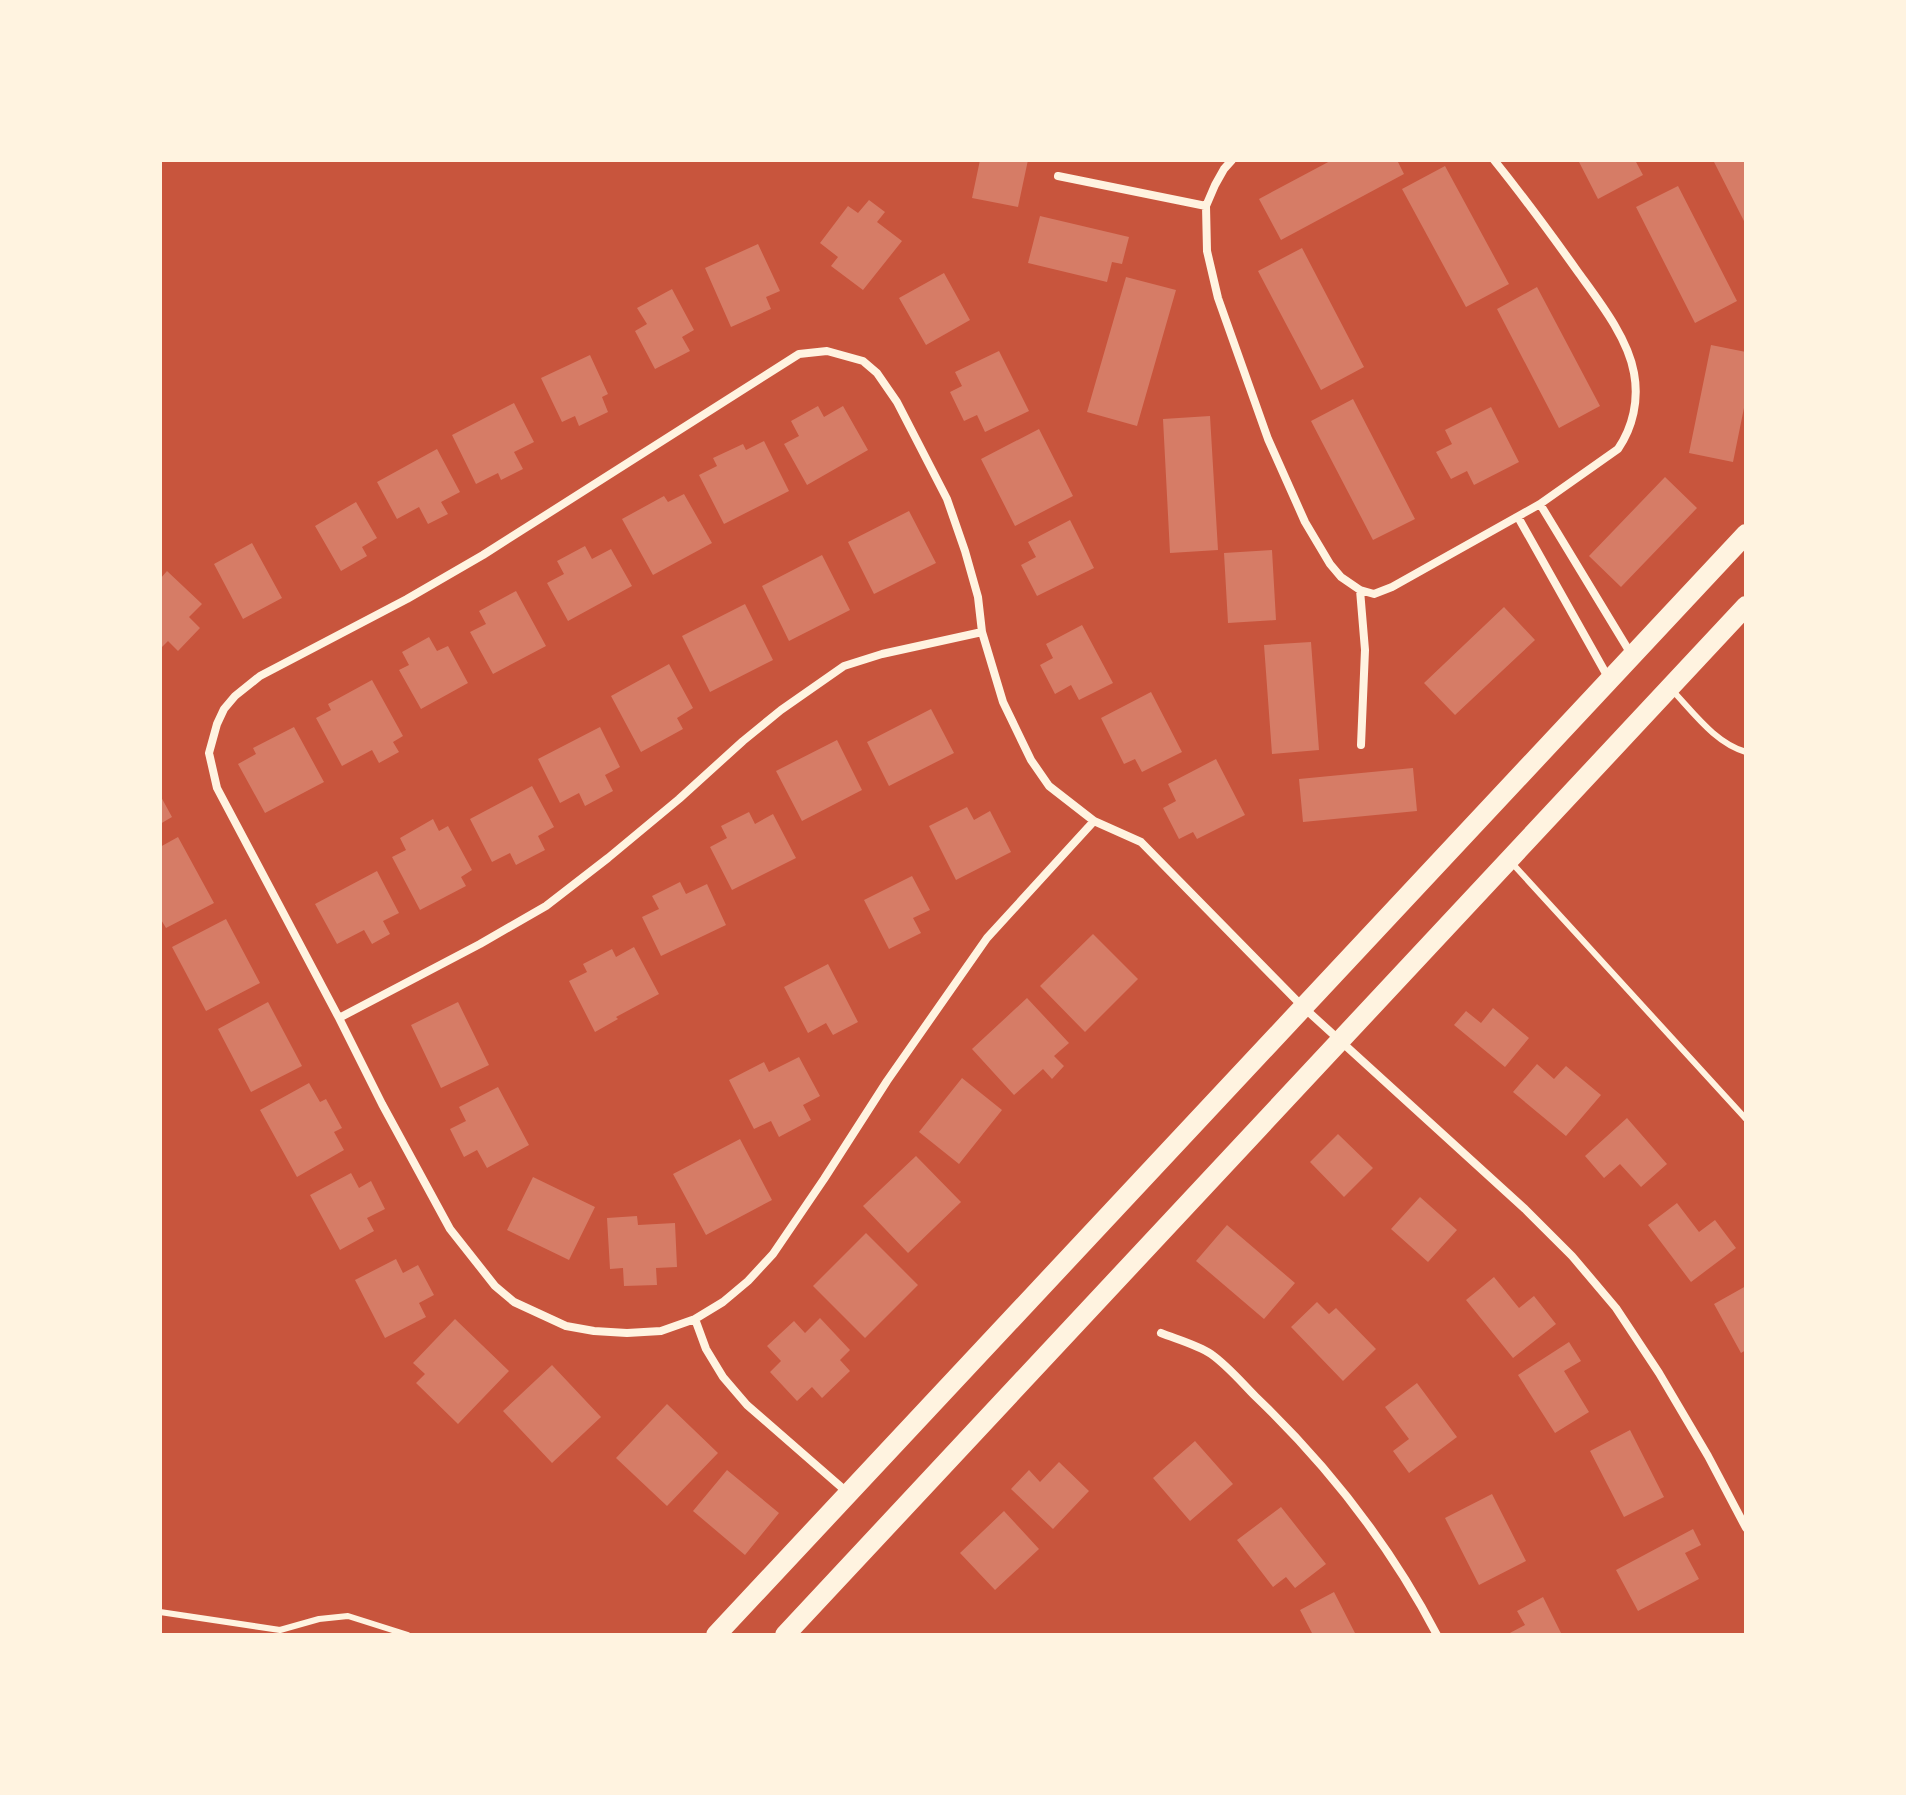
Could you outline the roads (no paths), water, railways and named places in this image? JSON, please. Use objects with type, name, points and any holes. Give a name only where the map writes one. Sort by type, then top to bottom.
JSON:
[{"type":"main road","points":[[716,1635],[1746,534]]},
{"type":"main road","points":[[785,1635],[1746,606]]},
{"type":"street","points":[[1232,160],[1219,177],[1206,206],[1207,251],[1218,298],[1268,439],[1305,522],[1341,577],[1360,590],[1374,594],[1392,587],[1540,504],[1618,449],[1634,414],[1634,371],[1608,314],[1494,160]]},
{"type":"street","points":[[1058,176],[1206,206]]},
{"type":"street","points":[[1094,821],[987,938],[887,1081],[773,1254],[748,1281],[723,1302],[695,1319],[661,1331],[594,1331],[566,1326],[514,1302],[495,1286],[450,1229],[217,788],[209,753],[224,709],[260,676],[407,599],[483,555],[799,354],[827,351],[863,361],[877,373],[897,402],[947,499],[978,597],[982,632],[1003,702],[1031,760],[1049,786],[1094,821],[1141,842],[1302,1006],[1525,1209],[1572,1256],[1616,1308],[1659,1373],[1746,1528]]},
{"type":"street","points":[[1540,504],[1632,655]]},
{"type":"street","points":[[1518,517],[1609,679]]},
{"type":"street","points":[[1360,590],[1365,650],[1361,745]]},
{"type":"street","points":[[339,1018],[546,906],[679,799],[781,710],[844,666],[882,654],[982,632]]},
{"type":"street","points":[[695,1319],[706,1349],[723,1377],[747,1405],[848,1494]]},
{"type":"street","points":[[1161,1333],[1211,1354],[1321,1464],[1390,1553],[1437,1635]]},
{"type":"lane","points":[[1669,688],[1730,748],[1746,752]]},
{"type":"lane","points":[[1509,860],[1746,1119]]},
{"type":"lane","points":[[160,1612],[280,1630],[319,1619],[348,1616],[408,1635]]}]
